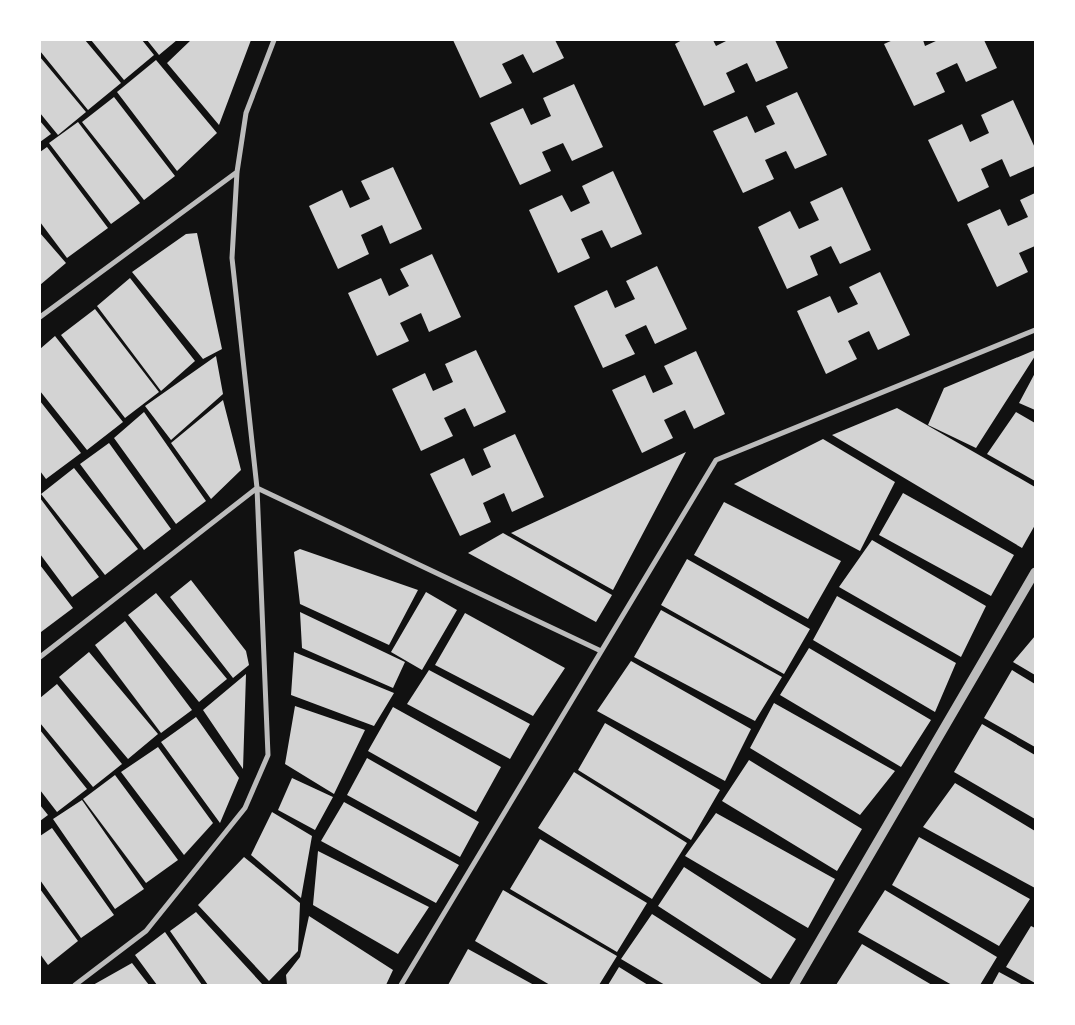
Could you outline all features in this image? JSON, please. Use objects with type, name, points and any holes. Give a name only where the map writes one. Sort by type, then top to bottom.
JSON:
[{"type":"street","points":[[75,985],[146,931],[245,808],[268,755],[258,488],[232,258],[237,172],[246,113],[274,40]]},
{"type":"street","points":[[40,317],[237,172]]},
{"type":"street","points":[[401,985],[716,460],[1035,330]]},
{"type":"street","points":[[258,488],[601,651]]},
{"type":"street","points":[[40,657],[258,488]]},
{"type":"street","points":[[794,985],[1035,572]]},
{"type":"building","points":[[40,40],[85,40],[121,83],[88,110],[40,51]]},
{"type":"building","points":[[91,40],[142,40],[154,55],[124,80]]},
{"type":"building","points":[[147,40],[177,40],[159,55]]},
{"type":"building","points":[[191,40],[251,40],[219,125],[167,63]]},
{"type":"building","points":[[453,40],[555,40],[564,58],[533,73],[523,54],[502,64],[512,83],[480,98]]},
{"type":"building","points":[[682,40],[713,40],[716,46],[728,40],[775,40],[788,68],[756,82],[747,63],[726,73],[735,92],[704,106],[675,44]]},
{"type":"building","points":[[893,40],[923,40],[925,46],[938,40],[984,40],[997,68],[966,82],[957,63],[936,73],[945,92],[914,106],[884,44]]},
{"type":"building","points":[[40,57],[86,112],[58,135],[40,113]]},
{"type":"building","points":[[156,60],[217,133],[177,171],[117,92]]},
{"type":"building","points":[[574,84],[603,147],[572,161],[563,143],[542,152],[551,171],[520,185],[490,123],[523,108],[531,125],[551,116],[543,98]]},
{"type":"building","points":[[797,92],[827,155],[795,169],[786,151],[765,160],[774,179],[743,193],[713,131],[747,116],[755,133],[775,124],[766,106]]},
{"type":"building","points":[[114,97],[175,176],[144,200],[82,122]]},
{"type":"building","points":[[1013,100],[1035,148],[1035,166],[1010,177],[1002,159],[981,169],[989,187],[958,202],[928,140],[962,124],[970,142],[989,133],[981,115]]},
{"type":"building","points":[[40,121],[51,134],[40,142]]},
{"type":"building","points":[[78,122],[140,203],[111,224],[49,143]]},
{"type":"building","points":[[47,147],[108,228],[67,258],[40,222],[40,152]]},
{"type":"building","points":[[393,167],[422,229],[390,244],[382,225],[361,235],[369,254],[338,269],[309,206],[342,190],[350,208],[370,199],[361,181]]},
{"type":"building","points":[[613,171],[642,234],[611,248],[602,230],[581,239],[590,258],[558,273],[529,210],[562,195],[571,212],[590,203],[582,186]]},
{"type":"building","points":[[842,187],[871,250],[840,264],[831,246],[810,256],[818,275],[787,289],[758,227],[790,211],[799,229],[819,220],[810,202]]},
{"type":"building","points":[[1035,193],[1035,246],[1019,253],[1028,272],[997,287],[967,224],[1000,209],[1008,226],[1028,217],[1020,200]]},
{"type":"building","points":[[40,233],[66,263],[40,285]]},
{"type":"building","points":[[197,233],[222,349],[203,359],[132,272],[186,234]]},
{"type":"building","points":[[432,254],[461,317],[429,332],[421,313],[400,323],[409,341],[377,356],[348,293],[381,278],[389,296],[409,286],[400,269]]},
{"type":"building","points":[[657,266],[687,329],[655,344],[646,325],[625,335],[635,354],[603,368],[574,306],[607,290],[615,308],[635,299],[626,281]]},
{"type":"building","points":[[880,272],[910,335],[878,350],[869,331],[848,341],[857,359],[826,374],[797,311],[830,296],[838,313],[858,304],[849,287]]},
{"type":"building","points":[[130,278],[195,361],[161,391],[97,306]]},
{"type":"building","points":[[95,309],[159,392],[125,418],[61,335]]},
{"type":"building","points":[[55,336],[123,422],[87,450],[40,391],[40,349]]},
{"type":"building","points":[[476,350],[506,412],[474,427],[465,408],[444,418],[453,436],[421,451],[392,389],[425,373],[433,391],[453,382],[445,364]]},
{"type":"building","points":[[1035,350],[1035,356],[976,448],[928,425],[944,388]]},
{"type":"building","points":[[696,351],[725,414],[694,429],[685,410],[664,420],[673,438],[642,453],[612,390],[645,375],[653,393],[673,384],[664,366]]},
{"type":"building","points":[[216,356],[223,394],[171,440],[145,406]]},
{"type":"building","points":[[1035,373],[1035,410],[1019,403]]},
{"type":"building","points":[[223,400],[241,470],[211,499],[171,443]]},
{"type":"building","points":[[40,401],[81,453],[46,479],[40,471]]},
{"type":"building","points":[[897,408],[1035,487],[1035,525],[1022,548],[832,435]]},
{"type":"building","points":[[144,412],[206,501],[176,524],[114,438]]},
{"type":"building","points":[[1016,412],[1035,423],[1035,481],[987,454]]},
{"type":"building","points":[[515,434],[544,497],[512,512],[504,493],[483,503],[491,522],[460,536],[430,474],[464,458],[472,476],[491,467],[483,449]]},
{"type":"building","points":[[823,439],[895,482],[860,551],[734,484]]},
{"type":"building","points":[[109,443],[171,529],[144,550],[80,464]]},
{"type":"building","points":[[686,452],[613,590],[511,533]]},
{"type":"building","points":[[74,468],[138,549],[105,575],[41,494]]},
{"type":"building","points":[[903,493],[1014,555],[991,596],[879,535]]},
{"type":"building","points":[[40,498],[99,577],[72,597],[40,554]]},
{"type":"building","points":[[724,502],[841,561],[808,619],[694,555]]},
{"type":"building","points":[[503,533],[612,595],[596,622],[468,553]]},
{"type":"building","points":[[872,540],[986,606],[961,657],[839,587]]},
{"type":"building","points":[[300,549],[418,590],[389,645],[300,604],[294,552]]},
{"type":"building","points":[[687,559],[810,629],[784,674],[661,605]]},
{"type":"building","points":[[40,565],[73,608],[41,632],[40,631]]},
{"type":"building","points":[[191,580],[246,651],[249,665],[233,678],[170,597]]},
{"type":"building","points":[[426,592],[457,610],[422,670],[391,652]]},
{"type":"building","points":[[156,593],[227,679],[199,702],[128,615]]},
{"type":"building","points":[[837,596],[956,663],[935,712],[813,640]]},
{"type":"building","points":[[661,610],[782,677],[755,721],[634,657]]},
{"type":"building","points":[[300,612],[405,662],[393,688],[302,648]]},
{"type":"building","points":[[465,613],[565,668],[533,716],[435,665]]},
{"type":"building","points":[[125,621],[192,710],[161,733],[95,645]]},
{"type":"building","points":[[1035,636],[1035,675],[1013,662]]},
{"type":"building","points":[[809,648],[931,720],[901,767],[780,695]]},
{"type":"building","points":[[89,652],[158,734],[128,759],[59,677]]},
{"type":"building","points":[[294,652],[394,693],[374,726],[291,695]]},
{"type":"building","points":[[631,661],[751,729],[725,781],[597,711]]},
{"type":"building","points":[[429,670],[530,724],[510,759],[407,704]]},
{"type":"building","points":[[1012,670],[1035,684],[1035,747],[984,718]]},
{"type":"building","points":[[246,674],[243,769],[203,710]]},
{"type":"building","points":[[57,684],[122,764],[93,787],[40,723],[40,698]]},
{"type":"building","points":[[774,703],[895,771],[860,815],[750,748]]},
{"type":"building","points":[[295,706],[365,730],[334,794],[285,764]]},
{"type":"building","points":[[393,707],[501,767],[476,812],[368,751]]},
{"type":"building","points":[[196,717],[239,778],[220,823],[161,742]]},
{"type":"building","points":[[605,723],[720,790],[691,840],[578,770]]},
{"type":"building","points":[[982,724],[1035,755],[1035,819],[954,772]]},
{"type":"building","points":[[40,730],[87,789],[57,812],[40,790]]},
{"type":"building","points":[[158,747],[213,823],[184,855],[121,772]]},
{"type":"building","points":[[367,758],[479,822],[460,857],[347,795]]},
{"type":"building","points":[[749,760],[862,829],[837,871],[722,801]]},
{"type":"building","points":[[574,772],[687,843],[652,899],[538,828]]},
{"type":"building","points":[[115,775],[178,860],[146,883],[83,799]]},
{"type":"building","points":[[292,778],[333,797],[315,830],[278,810]]},
{"type":"building","points":[[955,783],[1035,831],[1035,888],[923,827]]},
{"type":"building","points":[[82,800],[144,889],[115,909],[53,819]]},
{"type":"building","points":[[344,802],[459,865],[436,903],[321,841]]},
{"type":"building","points":[[40,805],[48,815],[40,821]]},
{"type":"building","points":[[272,812],[312,836],[301,898],[251,855]]},
{"type":"building","points":[[716,813],[835,879],[808,928],[685,856]]},
{"type":"building","points":[[52,828],[114,915],[81,938],[40,880],[40,836]]},
{"type":"building","points":[[919,837],[1030,899],[999,946],[892,885]]},
{"type":"building","points":[[540,839],[647,903],[617,952],[510,889]]},
{"type":"building","points":[[318,851],[429,907],[398,954],[313,905]]},
{"type":"building","points":[[244,857],[300,903],[298,951],[269,981],[198,905]]},
{"type":"building","points":[[684,867],[796,939],[771,979],[658,906]]},
{"type":"building","points":[[40,889],[78,941],[48,965],[40,954]]},
{"type":"building","points":[[503,890],[617,956],[599,985],[550,985],[475,941]]},
{"type":"building","points":[[885,890],[997,957],[980,985],[952,985],[858,932]]},
{"type":"building","points":[[196,912],[263,985],[208,985],[170,931]]},
{"type":"building","points":[[652,914],[763,985],[665,985],[621,959]]},
{"type":"building","points":[[309,916],[393,970],[386,985],[287,985],[286,975],[300,957]]},
{"type":"building","points":[[1031,926],[1035,928],[1035,983],[1006,967]]},
{"type":"building","points":[[165,932],[202,985],[157,985],[135,955]]},
{"type":"building","points":[[862,944],[932,985],[836,985]]},
{"type":"building","points":[[468,949],[534,985],[448,985]]},
{"type":"building","points":[[132,963],[149,985],[93,985]]},
{"type":"building","points":[[619,967],[648,985],[608,985]]},
{"type":"building","points":[[999,972],[1023,985],[992,985]]}]
